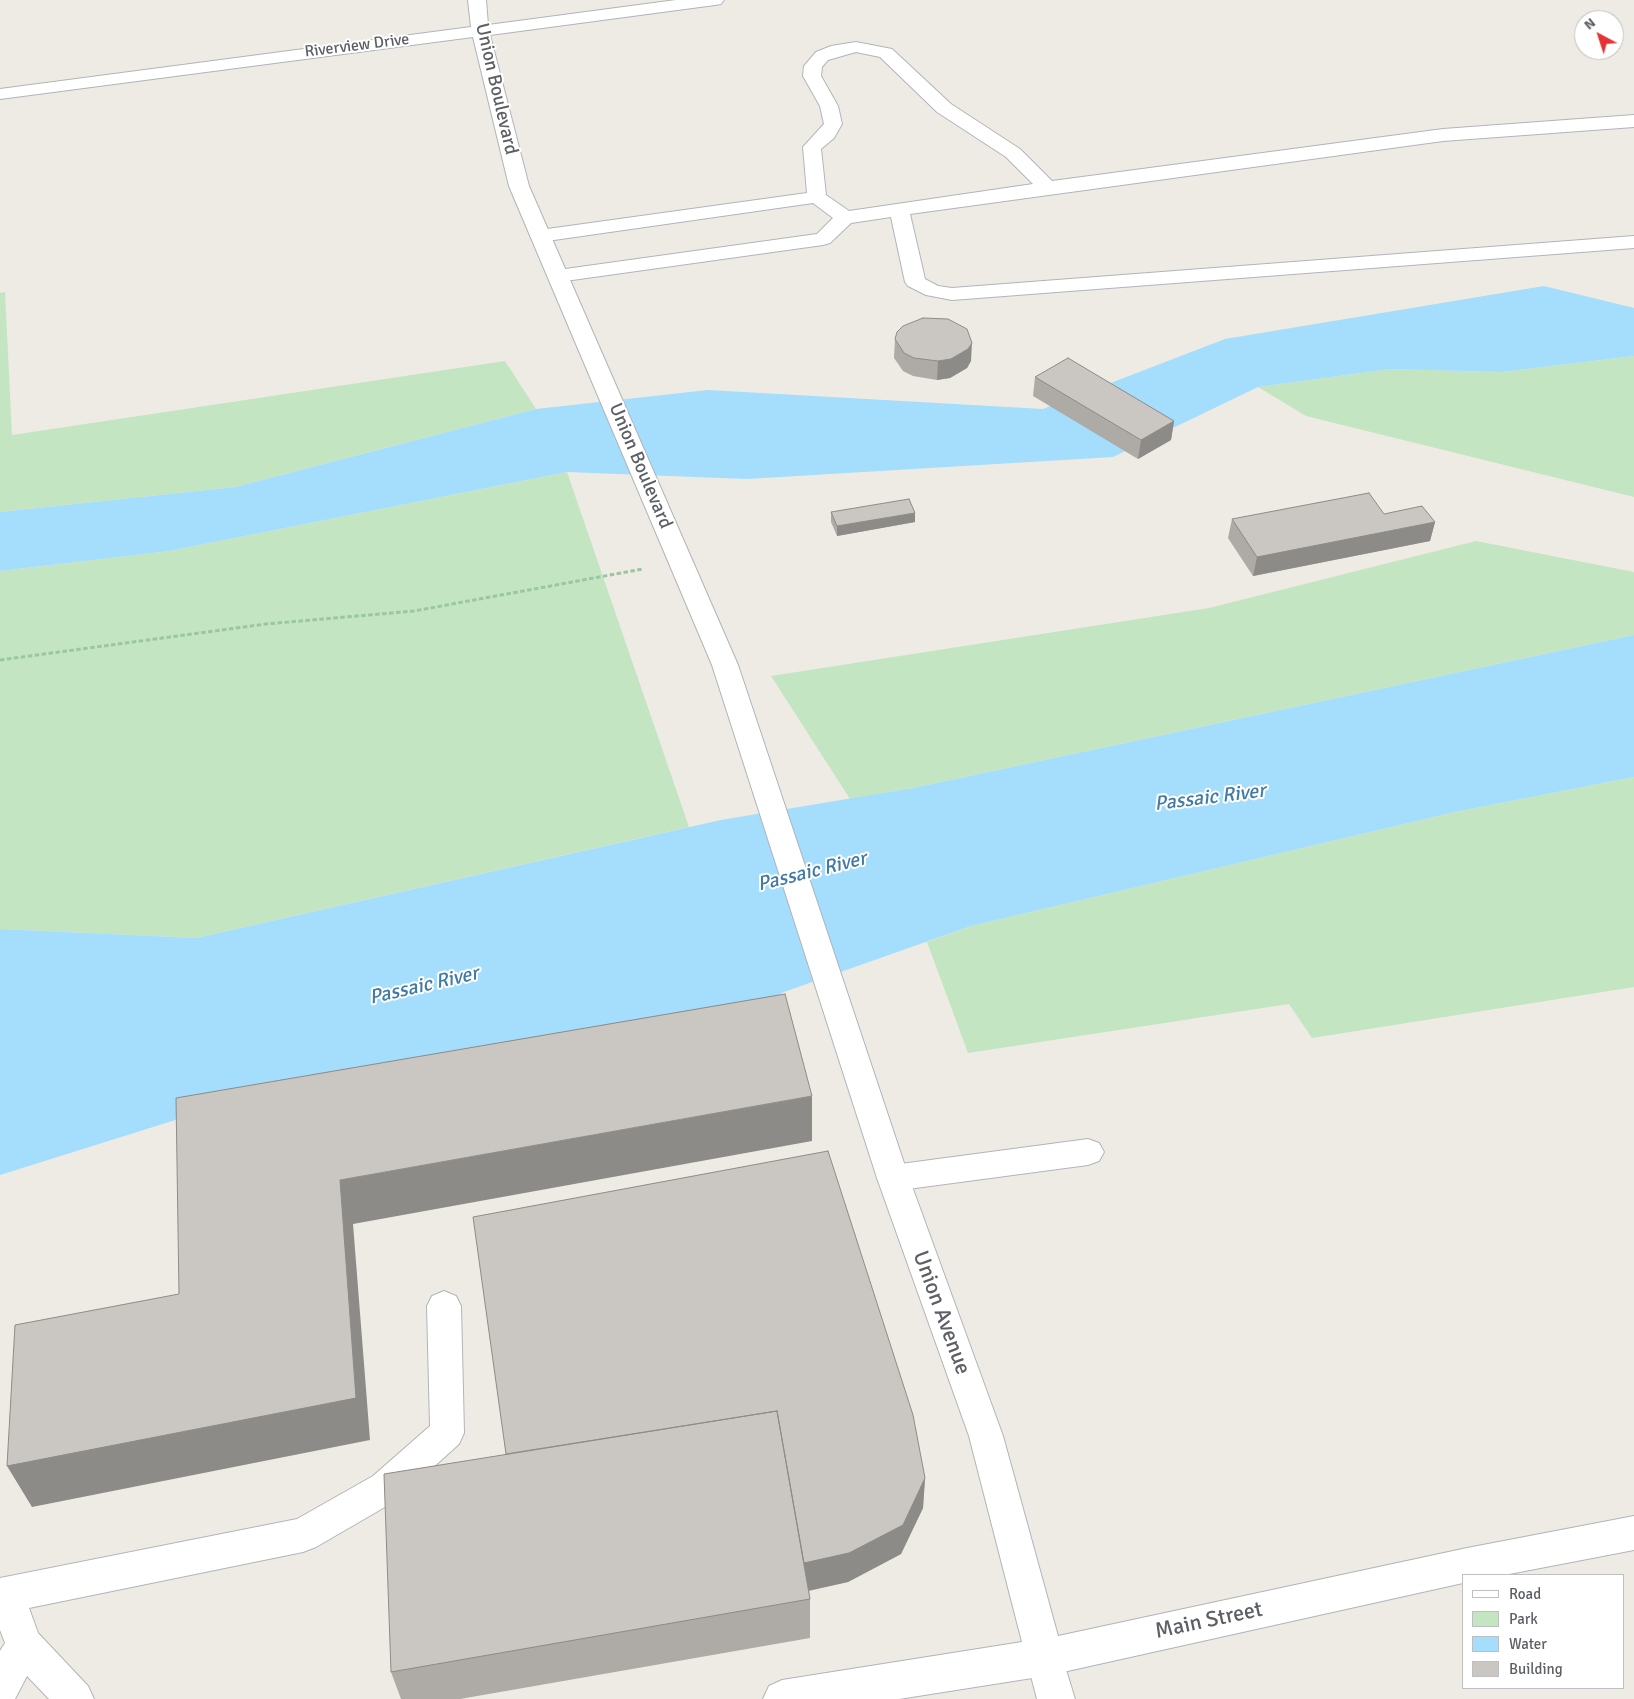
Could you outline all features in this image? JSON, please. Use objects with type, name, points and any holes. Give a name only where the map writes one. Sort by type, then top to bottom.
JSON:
[{"type":"main road","name":"Union Boulevard","points":[[477,0],[480,31],[519,186],[725,665],[812,931]]},
{"type":"main road","name":"Riverview Drive","points":[[0,94],[715,0]]},
{"type":"main road","points":[[817,197],[812,147],[827,134],[834,124],[829,106],[812,76],[813,66],[822,56],[837,50],[856,47],[869,48],[886,53],[944,108],[1013,153],[1047,187]]},
{"type":"main road","points":[[558,276],[823,238],[845,218],[1047,187],[1443,135],[1634,120]]},
{"type":"main road","points":[[540,236],[817,197],[845,218]]},
{"type":"main road","points":[[899,210],[915,282],[933,290],[952,294],[1634,242]]},
{"type":"main road","name":"Union Avenue","points":[[812,931],[878,1128],[892,1178],[986,1436],[1056,1699]]},
{"type":"main road","points":[[892,1178],[1088,1152]]},
{"type":"main road","points":[[75,1699],[24,1645],[3,1596],[303,1535],[386,1488],[446,1433],[444,1306]]},
{"type":"main road","name":"Main Street","points":[[782,1699],[1045,1657],[1467,1565],[1634,1533]]},
{"type":"main road","points":[[0,1688],[24,1645]]},
{"type":"path","points":[[0,660],[266,624],[414,611],[681,562]]},
{"type":"green space","points":[[5,292],[12,435],[505,361],[536,409],[235,487],[0,512],[0,293]]},
{"type":"green space","points":[[1634,356],[1634,497],[1306,416],[1258,387],[1390,369],[1501,372]]},
{"type":"green space","points":[[567,472],[689,827],[196,938],[0,929],[0,571],[169,551]]},
{"type":"green space","points":[[1476,541],[1634,572],[1634,635],[913,788],[850,799],[771,676],[1209,608]]},
{"type":"green space","points":[[1634,777],[1634,987],[1312,1038],[1289,1004],[968,1053],[927,942],[971,926],[1455,812]]},
{"type":"water","points":[[1544,286],[1634,308],[1634,356],[1501,372],[1390,369],[1258,387],[1113,457],[747,479],[567,472],[169,551],[0,571],[0,512],[235,487],[536,409],[708,390],[1043,409],[1225,339]]},
{"type":"water","name":"Passaic River","points":[[1634,635],[1634,777],[1455,812],[971,926],[784,992],[720,1024],[185,1117],[0,1175],[0,929],[196,938],[721,820],[913,788]]},
{"type":"building","points":[[923,318],[948,319],[967,329],[972,343],[968,349],[951,359],[938,361],[914,358],[904,353],[895,339],[897,332],[903,326]]},
{"type":"building","points":[[1068,358],[1174,421],[1141,440],[1035,377]]},
{"type":"building","points":[[1369,493],[1384,514],[1422,506],[1435,522],[1257,557],[1232,519]]},
{"type":"building","points":[[909,499],[915,513],[837,526],[831,512]]},
{"type":"building","points":[[785,994],[812,1096],[340,1180],[356,1398],[7,1466],[15,1325],[179,1294],[176,1098]]},
{"type":"building","points":[[828,1151],[913,1415],[925,1478],[903,1525],[849,1553],[804,1563],[777,1411],[506,1454],[473,1217]]},
{"type":"building","points":[[777,1411],[810,1599],[391,1672],[384,1474]]}]
